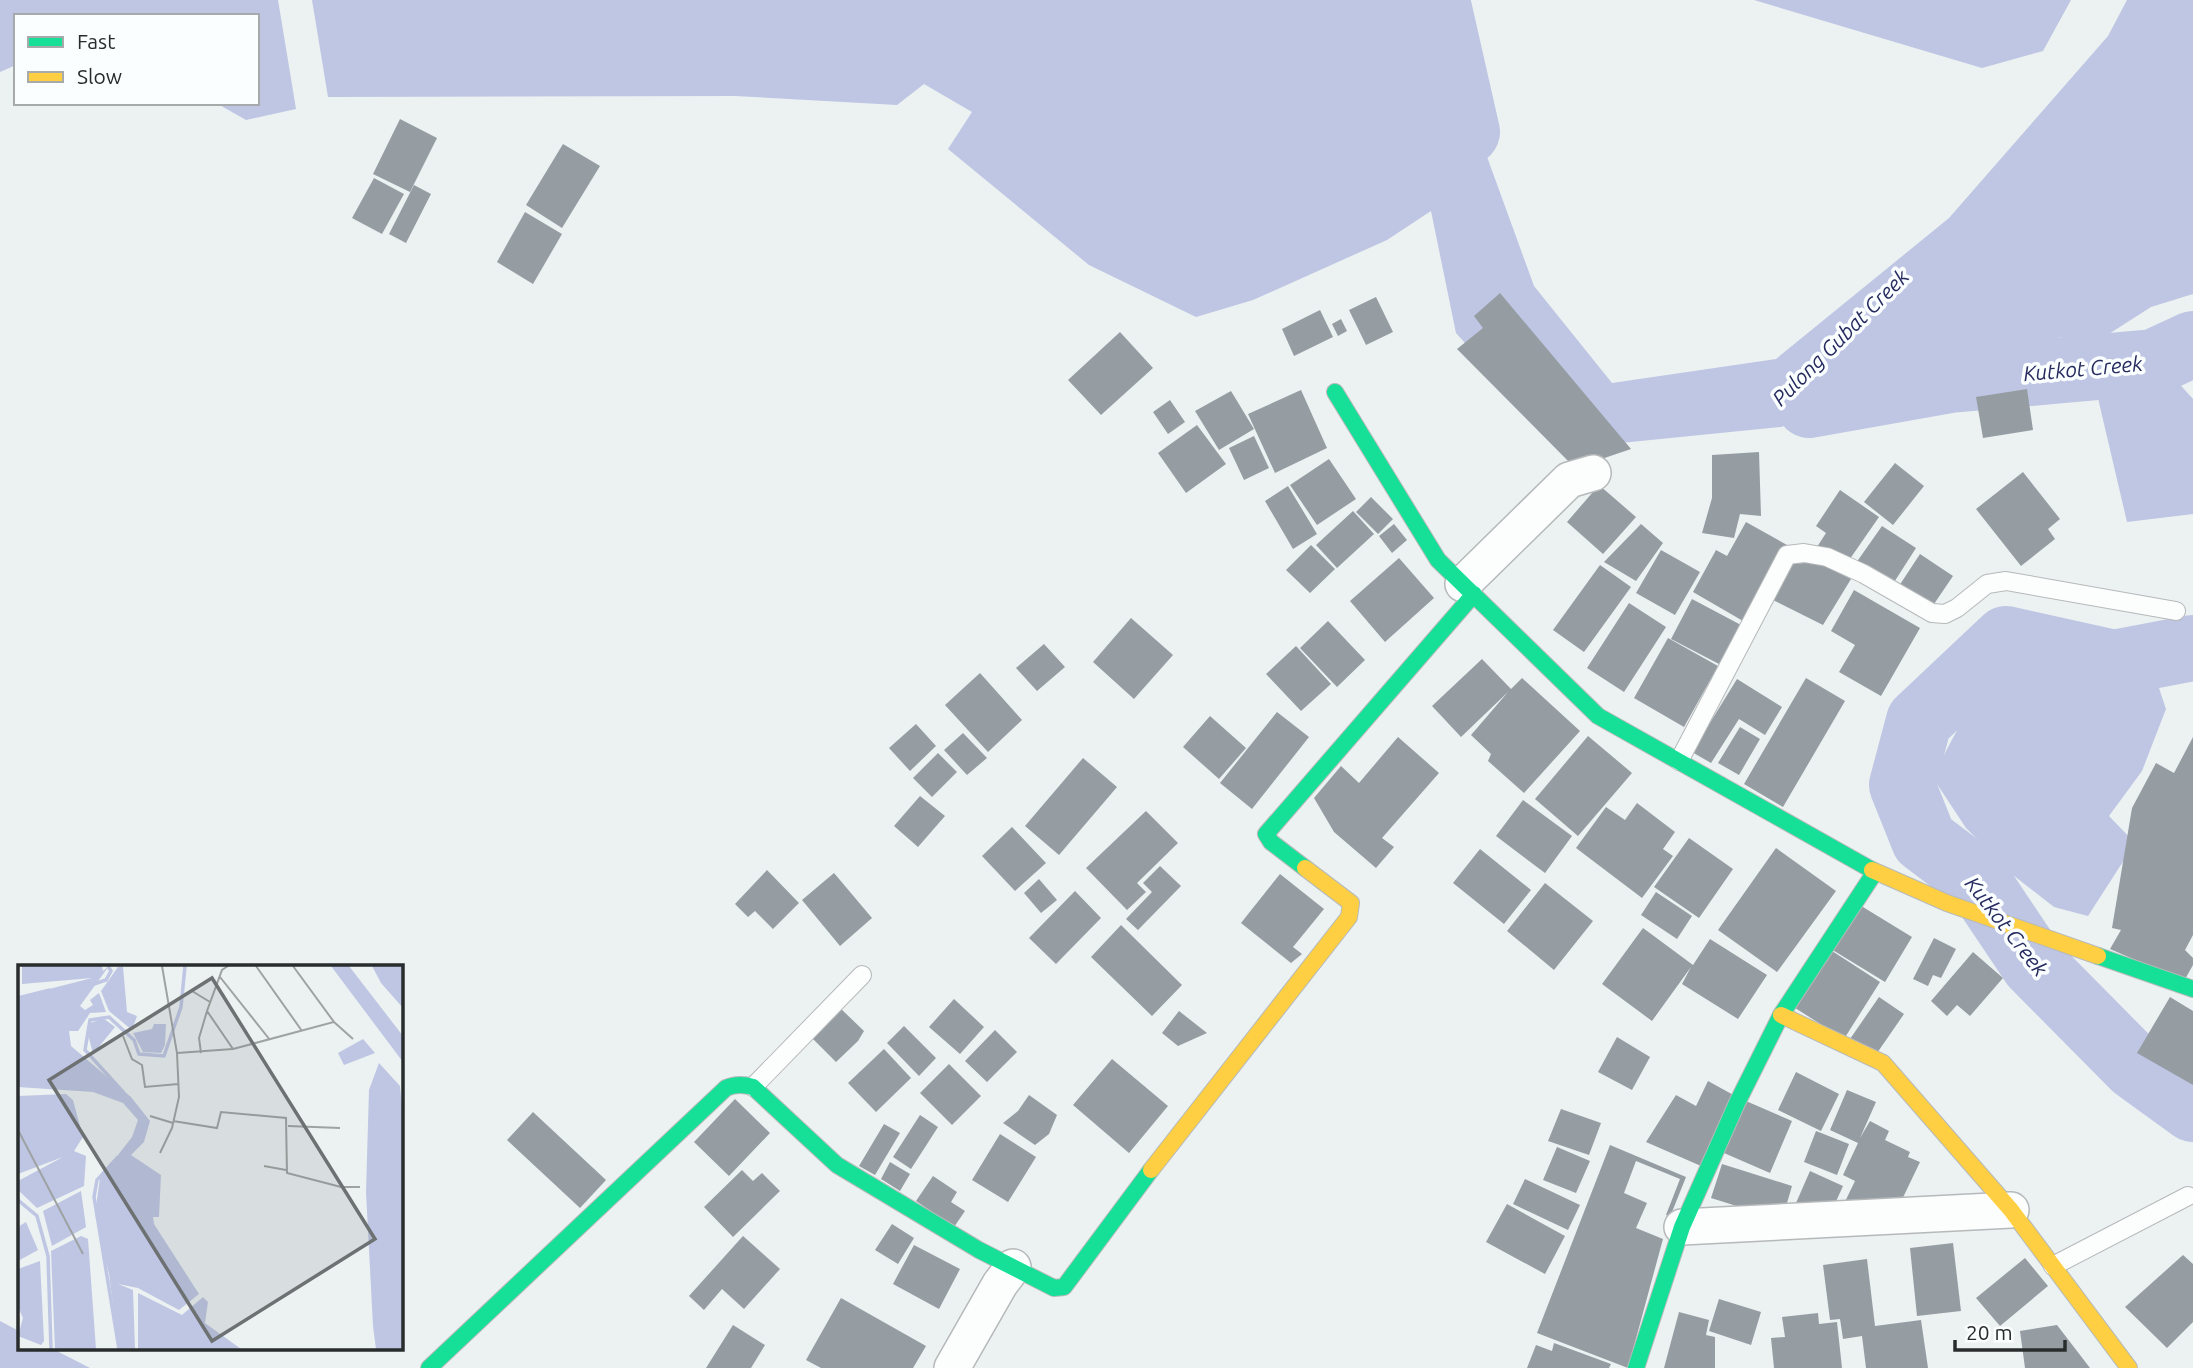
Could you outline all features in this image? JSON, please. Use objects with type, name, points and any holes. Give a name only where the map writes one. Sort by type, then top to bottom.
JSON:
[{"type":"street","points":[[1335,392],[1438,560],[1598,716],[1874,872],[1947,903],[2191,988]]},
{"type":"street","points":[[429,1368],[726,1088],[745,1084],[753,1087],[837,1165],[979,1250],[1054,1289],[1064,1287],[1142,1182],[1349,917],[1352,903],[1271,842],[1266,834],[1468,589],[1569,480],[1592,473]]},
{"type":"street","points":[[1636,1368],[1682,1227],[1737,1103],[1781,1015],[1874,872]]},
{"type":"street","points":[[1781,1015],[1883,1063],[2011,1210],[2129,1368]]},
{"type":"street","points":[[1682,1227],[2011,1210]]},
{"type":"street","points":[[952,1368],[1000,1284],[1013,1267]]},
{"type":"lane","points":[[1679,761],[1787,555],[1804,553],[1827,556],[1932,613],[1945,614],[1987,584],[2006,581],[2176,611]]},
{"type":"lane","points":[[753,1087],[862,975]]},
{"type":"lane","points":[[2053,1266],[2188,1196]]},
{"type":"water","points":[[0,0],[278,0],[296,109],[246,120],[220,105],[259,105],[259,14],[14,14],[14,66],[0,72]]},
{"type":"water","points":[[312,0],[1430,0],[1534,286],[1612,383],[1776,359],[1949,218],[2108,36],[2127,0],[2193,0],[2193,294],[2151,307],[2101,339],[2060,337],[1781,427],[1561,449],[1456,333],[1431,211],[1387,240],[1253,300],[1196,317],[1089,265],[948,149],[972,112],[924,84],[897,105],[735,96],[328,97]]},
{"type":"water","points":[[1754,0],[2071,0],[2043,51],[1982,68]]},
{"type":"water","points":[[2174,378],[2193,399],[2193,514],[2127,522],[2097,394]]},
{"type":"water","points":[[2035,665],[2108,687],[2157,682],[2166,709],[2142,771],[2109,816],[2135,843],[2088,916],[2054,907],[2013,875],[1966,828],[1933,778],[1964,718],[1985,689],[2007,670]]},
{"type":"water","points":[[0,1321],[18,1330],[18,1350],[55,1350],[90,1368],[0,1368]]},
{"type":"building","points":[[400,119],[437,138],[410,192],[373,174]]},
{"type":"building","points":[[563,144],[600,166],[562,228],[526,205]]},
{"type":"building","points":[[374,178],[404,194],[382,234],[352,218]]},
{"type":"building","points":[[414,185],[431,194],[406,243],[389,234]]},
{"type":"building","points":[[525,212],[562,234],[533,284],[497,262]]},
{"type":"building","points":[[1500,293],[1631,449],[1575,468],[1457,349],[1483,328],[1474,316]]},
{"type":"building","points":[[1376,297],[1393,332],[1366,345],[1349,310]]},
{"type":"building","points":[[1320,310],[1333,337],[1294,356],[1282,329]]},
{"type":"building","points":[[1341,319],[1347,331],[1338,336],[1332,324]]},
{"type":"building","points":[[1120,332],[1153,368],[1101,415],[1068,380]]},
{"type":"building","points":[[2027,389],[2033,430],[1983,438],[1976,397]]},
{"type":"building","points":[[1301,390],[1327,448],[1275,473],[1248,414]]},
{"type":"building","points":[[1231,391],[1254,429],[1219,450],[1195,411]]},
{"type":"building","points":[[1170,400],[1185,422],[1168,434],[1153,412]]},
{"type":"building","points":[[1197,425],[1226,464],[1186,493],[1158,453]]},
{"type":"building","points":[[1254,436],[1269,468],[1244,480],[1229,448]]},
{"type":"building","points":[[1759,452],[1761,516],[1740,514],[1734,538],[1702,533],[1712,498],[1712,455]]},
{"type":"building","points":[[1329,459],[1356,499],[1317,525],[1290,485]]},
{"type":"building","points":[[1895,463],[1924,486],[1893,525],[1864,502]]},
{"type":"building","points":[[2023,472],[2060,519],[2048,529],[2055,539],[2021,566],[1976,509]]},
{"type":"building","points":[[1599,485],[1636,517],[1603,554],[1567,522]]},
{"type":"building","points":[[1288,486],[1317,534],[1293,549],[1265,501]]},
{"type":"building","points":[[1840,490],[1879,517],[1845,566],[1817,547],[1826,533],[1816,526]]},
{"type":"building","points":[[1371,497],[1393,519],[1378,534],[1356,512]]},
{"type":"building","points":[[1353,511],[1374,534],[1337,568],[1316,545]]},
{"type":"building","points":[[1746,522],[1787,545],[1743,621],[1693,592],[1716,550],[1727,556]]},
{"type":"building","points":[[1394,524],[1407,540],[1392,553],[1379,536]]},
{"type":"building","points":[[1641,524],[1663,543],[1636,581],[1604,562]]},
{"type":"building","points":[[1882,526],[1916,548],[1891,587],[1856,563]]},
{"type":"building","points":[[1311,545],[1335,569],[1310,593],[1286,570]]},
{"type":"building","points":[[1661,550],[1700,572],[1675,615],[1636,593]]},
{"type":"building","points":[[1920,554],[1953,576],[1932,607],[1899,586]]},
{"type":"building","points":[[1399,558],[1434,598],[1385,642],[1350,601]]},
{"type":"building","points":[[1817,562],[1851,579],[1823,625],[1771,599],[1791,564]]},
{"type":"building","points":[[1600,565],[1631,587],[1584,652],[1553,630]]},
{"type":"building","points":[[1854,590],[1920,628],[1881,696],[1839,672],[1855,645],[1831,631]]},
{"type":"building","points":[[1692,599],[1741,625],[1719,664],[1671,639]]},
{"type":"building","points":[[1629,603],[1666,627],[1624,692],[1587,668]]},
{"type":"building","points":[[1131,618],[1173,655],[1134,699],[1093,662]]},
{"type":"building","points":[[1328,621],[1365,660],[1337,687],[1300,648]]},
{"type":"building","points":[[1668,638],[1718,666],[1684,727],[1634,698]]},
{"type":"building","points":[[1044,644],[1065,667],[1037,691],[1016,668]]},
{"type":"building","points":[[1296,646],[1331,684],[1301,711],[1266,674]]},
{"type":"building","points":[[1482,659],[1511,689],[1522,678],[1580,731],[1524,793],[1488,761],[1491,754],[1471,735],[1508,692],[1461,737],[1432,706]]},
{"type":"building","points":[[980,673],[1022,720],[988,752],[945,705]]},
{"type":"building","points":[[1806,678],[1845,701],[1783,807],[1744,784]]},
{"type":"building","points":[[1737,679],[1782,707],[1765,735],[1739,719],[1711,763],[1692,752]]},
{"type":"building","points":[[1277,712],[1309,737],[1252,809],[1220,783]]},
{"type":"building","points":[[1210,716],[1246,748],[1219,779],[1183,747]]},
{"type":"building","points":[[916,724],[936,746],[910,771],[889,748]]},
{"type":"building","points":[[1740,727],[1760,739],[1739,775],[1718,763]]},
{"type":"building","points":[[963,733],[987,758],[967,775],[944,750]]},
{"type":"building","points":[[1588,736],[1632,773],[1578,836],[1535,799]]},
{"type":"building","points":[[1398,737],[1439,773],[1382,838],[1394,847],[1376,868],[1334,832],[1314,798],[1341,766],[1359,783]]},
{"type":"building","points":[[2193,737],[2193,935],[2185,950],[2193,958],[2193,965],[2184,981],[2110,949],[2121,930],[2112,928],[2132,808],[2156,763],[2174,773]]},
{"type":"building","points":[[938,753],[957,772],[932,797],[913,778]]},
{"type":"building","points":[[1083,758],[1117,787],[1059,855],[1025,826]]},
{"type":"building","points":[[920,796],[945,816],[918,847],[894,826]]},
{"type":"building","points":[[1523,800],[1572,836],[1545,873],[1496,836]]},
{"type":"building","points":[[1637,803],[1675,832],[1663,849],[1673,856],[1642,898],[1576,848],[1606,807],[1625,820]]},
{"type":"building","points":[[1146,811],[1178,843],[1137,883],[1146,892],[1127,910],[1086,868]]},
{"type":"building","points":[[1012,827],[1046,863],[1015,891],[982,856]]},
{"type":"building","points":[[1689,838],[1733,869],[1699,918],[1654,887]]},
{"type":"building","points":[[1776,848],[1836,891],[1777,972],[1718,930]]},
{"type":"building","points":[[1480,849],[1531,890],[1504,924],[1453,883]]},
{"type":"building","points":[[1160,866],[1181,886],[1138,930],[1126,919],[1152,892],[1143,883]]},
{"type":"building","points":[[767,870],[799,903],[773,929],[755,911],[748,917],[735,904]]},
{"type":"building","points":[[834,873],[872,918],[840,946],[802,900]]},
{"type":"building","points":[[1280,874],[1324,909],[1293,947],[1302,954],[1291,963],[1241,923]]},
{"type":"building","points":[[1039,879],[1057,900],[1041,913],[1024,893]]},
{"type":"building","points":[[1545,883],[1593,921],[1554,970],[1507,931]]},
{"type":"building","points":[[1075,891],[1101,918],[1056,964],[1029,938]]},
{"type":"building","points":[[1656,892],[1692,916],[1677,939],[1641,915]]},
{"type":"building","points":[[1858,904],[1912,937],[1885,982],[1831,949]]},
{"type":"building","points":[[1121,925],[1182,985],[1152,1016],[1091,957]]},
{"type":"building","points":[[1643,928],[1693,965],[1710,939],[1767,975],[1738,1019],[1682,984],[1691,967],[1652,1021],[1602,984]]},
{"type":"building","points":[[1934,938],[1956,949],[1941,978],[1933,975],[1928,986],[1913,979]]},
{"type":"building","points":[[1829,949],[1880,982],[1844,1039],[1792,1006]]},
{"type":"building","points":[[1973,952],[2003,978],[1970,1016],[1957,1005],[1947,1016],[1931,1001]]},
{"type":"building","points":[[1879,997],[1904,1014],[1875,1056],[1850,1039]]},
{"type":"building","points":[[2170,997],[2193,1011],[2193,1085],[2137,1053]]},
{"type":"building","points":[[954,999],[984,1027],[960,1054],[929,1027]]},
{"type":"building","points":[[839,1007],[864,1031],[858,1041],[836,1062],[810,1036]]},
{"type":"building","points":[[1179,1011],[1207,1033],[1178,1046],[1162,1033]]},
{"type":"building","points":[[904,1026],[936,1058],[919,1076],[887,1043]]},
{"type":"building","points":[[995,1030],[1017,1052],[987,1082],[965,1061]]},
{"type":"building","points":[[1617,1037],[1650,1057],[1632,1090],[1598,1072]]},
{"type":"building","points":[[884,1049],[911,1078],[876,1112],[848,1083]]},
{"type":"building","points":[[1112,1059],[1168,1106],[1129,1153],[1073,1105]]},
{"type":"building","points":[[949,1064],[981,1096],[952,1125],[920,1093]]},
{"type":"building","points":[[1796,1072],[1839,1094],[1821,1131],[1778,1110]]},
{"type":"building","points":[[1708,1081],[1737,1097],[1701,1166],[1646,1142],[1676,1095],[1696,1106]]},
{"type":"building","points":[[1847,1090],[1876,1102],[1860,1138],[1870,1121],[1889,1131],[1885,1140],[1910,1152],[1908,1157],[1920,1162],[1897,1210],[1839,1214],[1855,1181],[1843,1175],[1858,1143],[1830,1130]]},
{"type":"building","points":[[1029,1095],[1057,1115],[1049,1134],[1035,1145],[1003,1123],[1018,1111]]},
{"type":"building","points":[[735,1099],[770,1133],[729,1176],[694,1142]]},
{"type":"building","points":[[1746,1101],[1792,1121],[1770,1173],[1724,1153]]},
{"type":"building","points":[[1561,1109],[1601,1123],[1589,1155],[1548,1141]]},
{"type":"building","points":[[533,1112],[606,1180],[580,1208],[507,1140]]},
{"type":"building","points":[[920,1115],[938,1127],[911,1169],[893,1157]]},
{"type":"building","points":[[884,1124],[900,1133],[875,1175],[859,1166]]},
{"type":"building","points":[[1816,1131],[1849,1144],[1837,1175],[1804,1162]]},
{"type":"building","points":[[1000,1134],[1036,1157],[1008,1202],[972,1180]]},
{"type":"building","points":[[1610,1145],[1686,1177],[1670,1217],[1666,1215],[1680,1179],[1636,1161],[1624,1193],[1647,1203],[1636,1228],[1663,1239],[1628,1368],[1537,1333]]},
{"type":"building","points":[[1557,1147],[1590,1161],[1576,1193],[1543,1180]]},
{"type":"building","points":[[890,1162],[910,1174],[900,1191],[881,1179]]},
{"type":"building","points":[[1722,1164],[1792,1186],[1782,1220],[1711,1198]]},
{"type":"building","points":[[742,1170],[753,1181],[762,1173],[780,1191],[733,1237],[704,1207]]},
{"type":"building","points":[[1810,1171],[1843,1186],[1829,1217],[1796,1203]]},
{"type":"building","points":[[933,1176],[957,1192],[951,1202],[965,1211],[954,1227],[916,1201]]},
{"type":"building","points":[[1525,1179],[1580,1205],[1568,1230],[1513,1204]]},
{"type":"building","points":[[1507,1204],[1565,1236],[1545,1274],[1486,1242]]},
{"type":"building","points":[[892,1224],[914,1238],[898,1264],[875,1250]]},
{"type":"building","points":[[743,1236],[780,1269],[744,1309],[722,1289],[704,1310],[689,1296]]},
{"type":"building","points":[[1953,1243],[1961,1311],[1917,1316],[1910,1248]]},
{"type":"building","points":[[914,1245],[960,1269],[939,1309],[893,1284]]},
{"type":"building","points":[[2183,1255],[2193,1264],[2193,1322],[2167,1348],[2125,1307]]},
{"type":"building","points":[[2025,1258],[2048,1286],[2000,1326],[1976,1298]]},
{"type":"building","points":[[1867,1259],[1875,1326],[1921,1320],[1928,1368],[1866,1368],[1862,1336],[1843,1339],[1840,1319],[1830,1320],[1823,1265]]},
{"type":"building","points":[[841,1298],[926,1346],[913,1368],[821,1368],[806,1360]]},
{"type":"building","points":[[1719,1299],[1761,1312],[1751,1345],[1709,1331]]},
{"type":"building","points":[[1679,1312],[1709,1320],[1706,1335],[1715,1337],[1715,1368],[1664,1368]]},
{"type":"building","points":[[1818,1313],[1819,1324],[1837,1322],[1842,1368],[1774,1368],[1771,1338],[1785,1337],[1782,1317]]},
{"type":"building","points":[[733,1325],[765,1345],[751,1368],[706,1368]]},
{"type":"building","points":[[2057,1325],[2090,1368],[2025,1368],[2020,1331]]},
{"type":"building","points":[[1554,1343],[1611,1364],[1609,1368],[1527,1368],[1536,1345],[1552,1351]]},
{"type":"waterway","name":"Pulong Gubat Creek","points":[[1437,0],[1467,132]]},
{"type":"waterway","name":"Kutkot Creek","points":[[1809,405],[1950,380],[2154,362],[2193,344]]},
{"type":"waterway","name":"Kutkot Creek","points":[[2193,648],[2114,663],[2006,639],[1919,721],[1902,785],[1924,840],[1977,880],[2034,965],[2135,1067],[2193,1109]]},
{"type":"traffic: fast","points":[[1335,392],[1438,560],[1598,716],[1872,870]]},
{"type":"traffic: fast","points":[[1305,868],[1271,842],[1266,834],[1474,594]]},
{"type":"traffic: fast","points":[[1636,1368],[1682,1227],[1737,1103],[1781,1015],[1875,872]]},
{"type":"traffic: fast","points":[[2098,956],[2193,989]]},
{"type":"traffic: fast","points":[[429,1368],[726,1088],[733,1086],[753,1087],[837,1165],[979,1250],[1054,1288],[1064,1287],[1151,1170]]},
{"type":"traffic: slow","points":[[1151,1170],[1349,917],[1351,903],[1305,868]]},
{"type":"traffic: slow","points":[[1872,870],[1947,903],[2098,956]]},
{"type":"traffic: slow","points":[[1781,1015],[1883,1063],[2011,1210],[2129,1368]]}]
